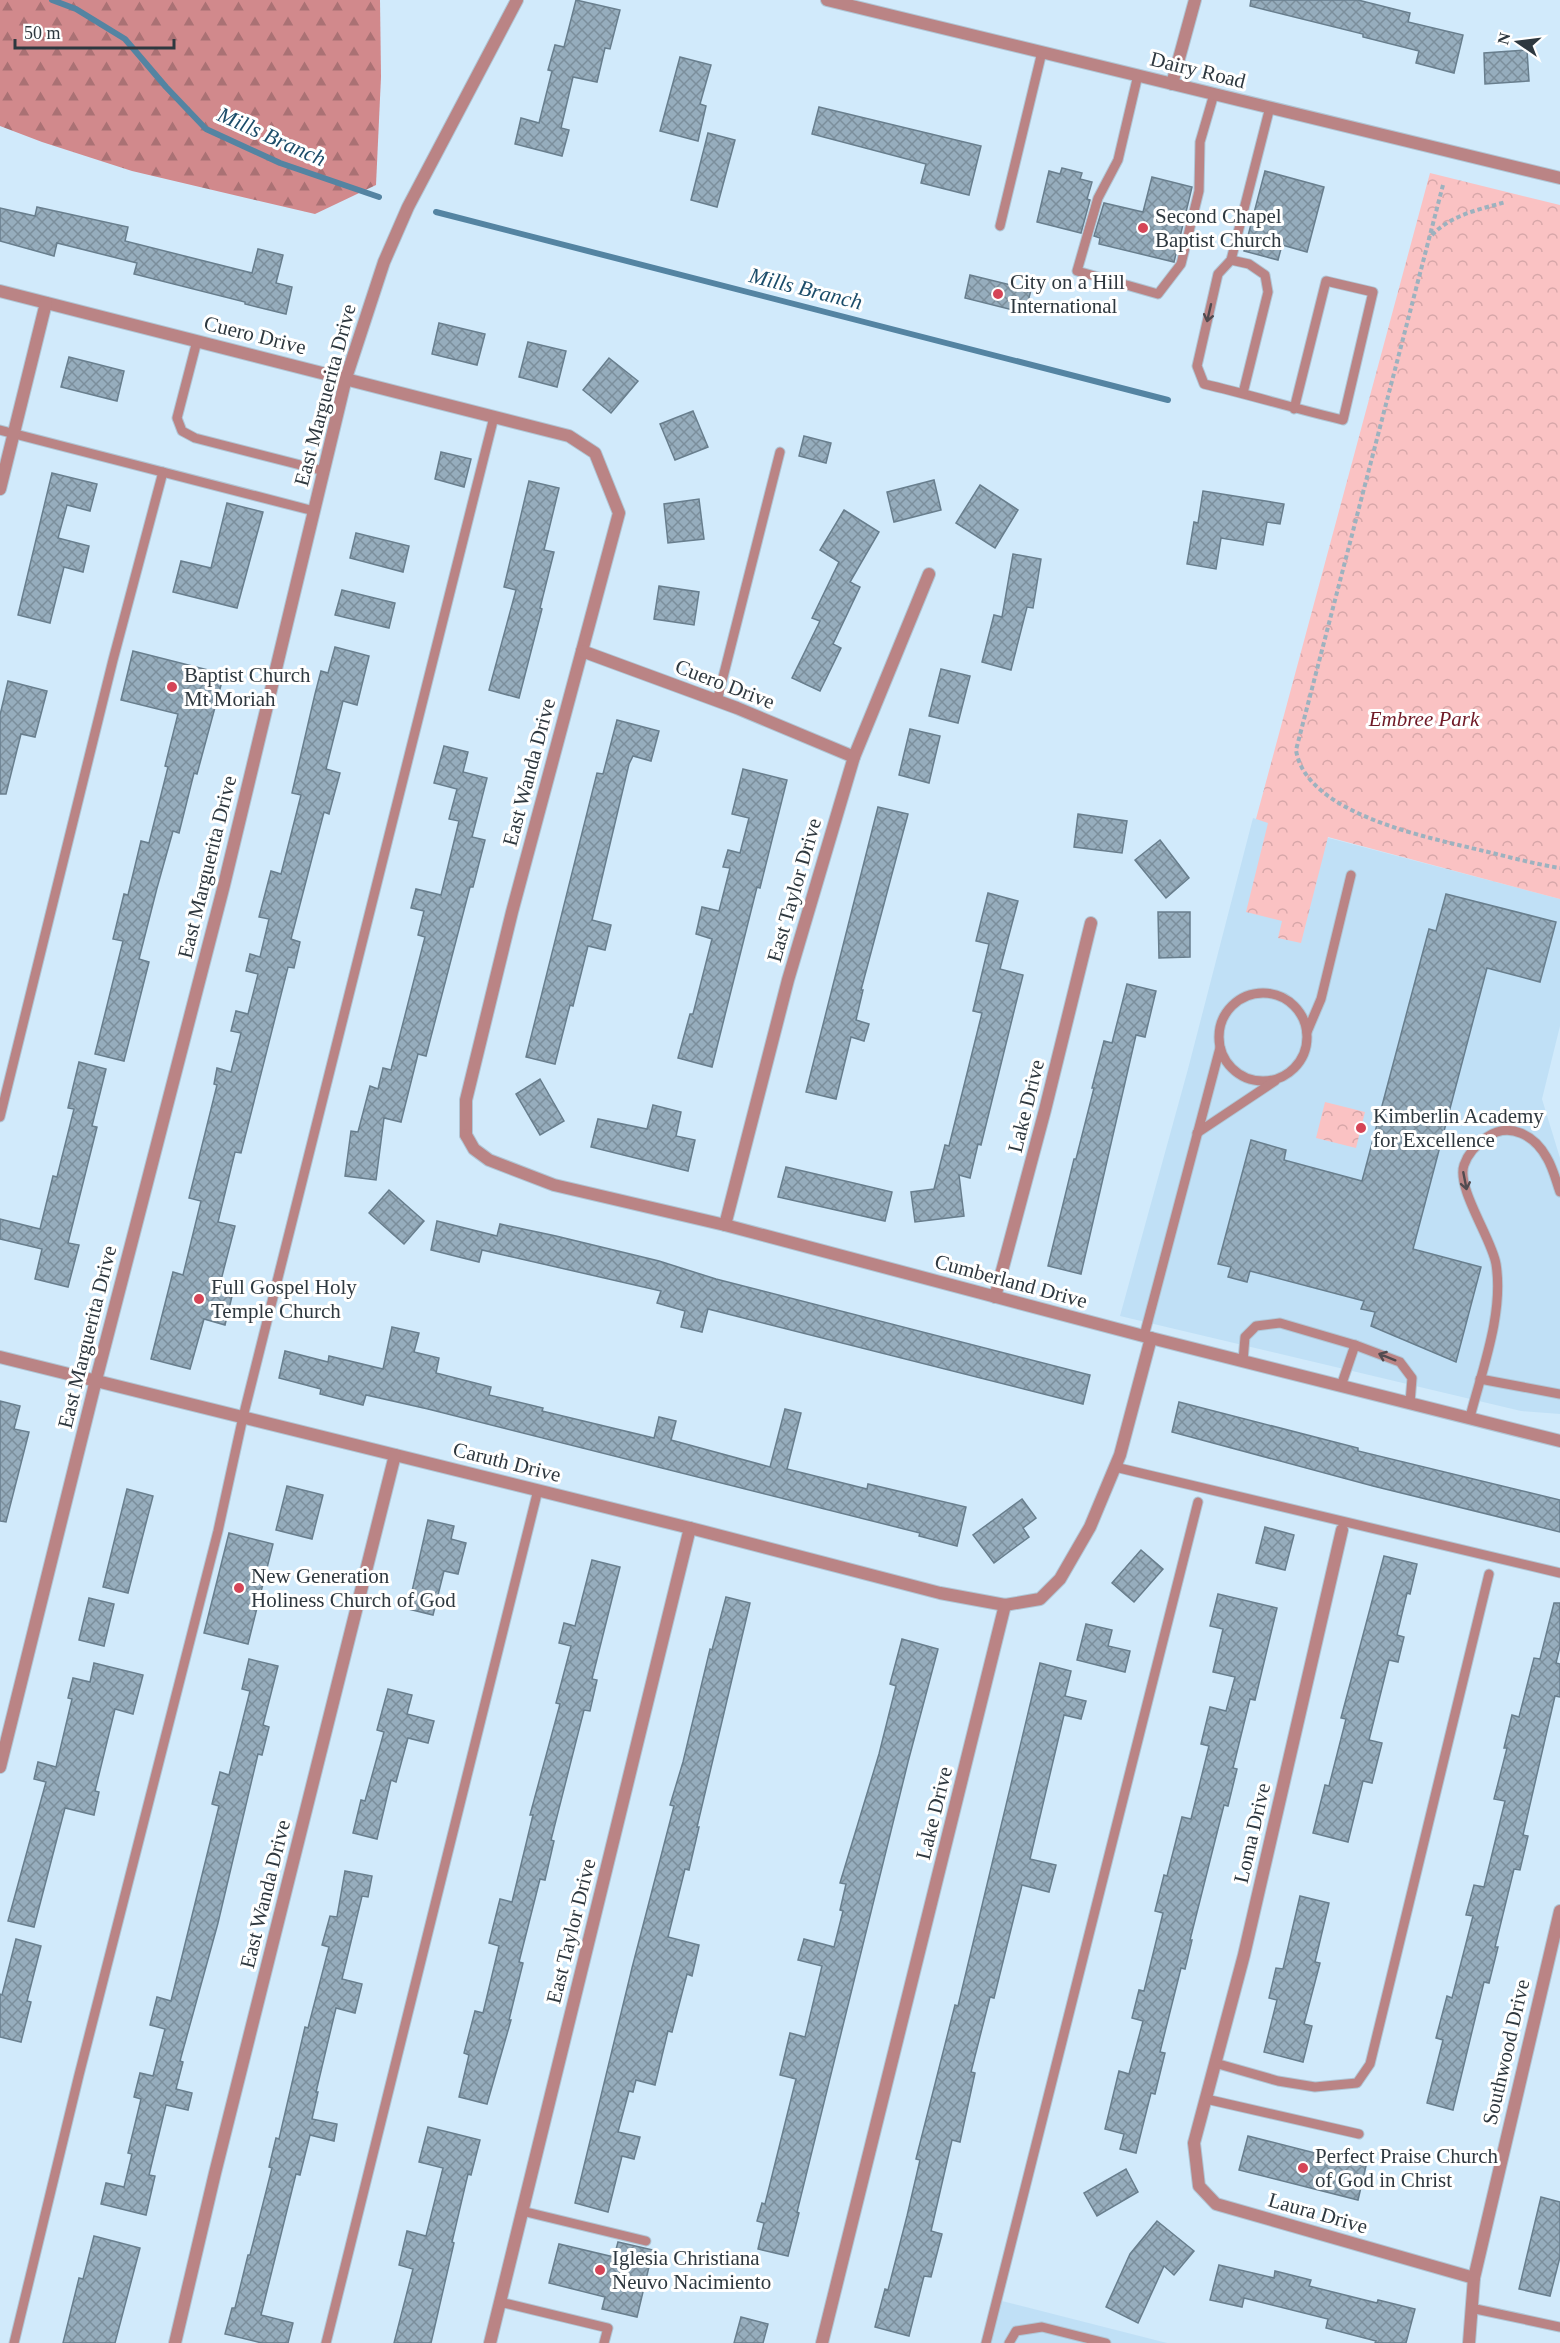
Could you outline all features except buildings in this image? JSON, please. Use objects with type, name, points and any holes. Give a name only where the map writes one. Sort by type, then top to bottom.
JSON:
[{"type":"street","name":"East Marguerita Drive","points":[[0,1767],[96,1380],[224,885],[346,378],[384,262],[408,207],[517,0]]},
{"type":"street","name":"Dairy Road","points":[[827,0],[1560,178]]},
{"type":"street","points":[[1172,84],[1195,0]]},
{"type":"street","name":"Cuero Drive","points":[[0,291],[569,436]]},
{"type":"street","points":[[0,489],[46,303]]},
{"type":"street","name":"East Wanda Drive","points":[[466,1134],[466,1100],[512,912],[619,513],[595,453],[569,436]]},
{"type":"street","name":"East Taylor Drive","points":[[725,1225],[788,980],[854,757],[928,574]]},
{"type":"street","name":"Cuero Drive","points":[[582,651],[717,701],[854,757]]},
{"type":"street","name":"Lake Drive","points":[[995,1297],[1046,1110],[1091,923]]},
{"type":"street","name":"Cumberland Drive","points":[[466,1134],[474,1149],[489,1160],[554,1185],[725,1225],[1148,1337],[1560,1441]]},
{"type":"street","points":[[1005,1605],[1040,1599],[1060,1579],[1090,1527],[1120,1455],[1148,1337]]},
{"type":"street","name":"Caruth Drive","points":[[0,1357],[690,1528],[940,1593],[1005,1605]]},
{"type":"street","name":"East Wanda Drive","points":[[175,2343],[218,2161],[395,1455]]},
{"type":"street","name":"East Taylor Drive","points":[[490,2343],[690,1528]]},
{"type":"street","name":"Loma Drive","points":[[1194,2144],[1244,1955],[1342,1530]]},
{"type":"street","name":"Lake Drive","points":[[822,2343],[1005,1605]]},
{"type":"street","name":"Southwood Drive","points":[[1469,2343],[1474,2278],[1560,1911]]},
{"type":"street","name":"Laura Drive","points":[[1194,2144],[1199,2186],[1216,2204],[1474,2278]]},
{"type":"lane","points":[[1000,226],[1042,52]]},
{"type":"lane","points":[[1138,75],[1118,160],[1098,198],[1077,271],[1158,294],[1181,264],[1199,191],[1200,142],[1214,94]]},
{"type":"lane","points":[[1270,107],[1231,260],[1218,274],[1197,366],[1204,384],[1243,393],[1294,408],[1343,420],[1373,292],[1326,281],[1294,408]]},
{"type":"lane","points":[[1231,260],[1249,264],[1265,275],[1269,291],[1243,393]]},
{"type":"lane","points":[[197,341],[177,418],[182,431],[195,438],[324,471]]},
{"type":"lane","points":[[14,2343],[84,2054],[218,1531],[243,1417],[494,417]]},
{"type":"lane","points":[[0,430],[314,511]]},
{"type":"lane","points":[[717,701],[780,452]]},
{"type":"lane","points":[[0,1117],[113,660],[163,472]]},
{"type":"lane","points":[[1307,1032],[1321,999],[1351,874]]},
{"type":"lane","points":[[1197,1133],[1292,1072],[1301,1061],[1307,1047],[1307,1032],[1303,1017],[1295,1006],[1283,997],[1269,993],[1255,993],[1241,998],[1230,1007],[1222,1020],[1219,1034],[1220,1048],[1226,1062],[1243,1076],[1264,1082],[1279,1079]]},
{"type":"lane","points":[[1148,1337],[1220,1048]]},
{"type":"lane","points":[[1470,1417],[1496,1313],[1498,1286],[1496,1262],[1464,1182],[1463,1166],[1475,1145],[1493,1133],[1508,1130],[1522,1132],[1536,1142],[1547,1158],[1560,1192]]},
{"type":"lane","points":[[1243,1361],[1245,1336],[1256,1326],[1280,1323],[1355,1344],[1400,1362],[1412,1378],[1410,1403]]},
{"type":"lane","points":[[1341,1386],[1355,1344]]},
{"type":"lane","points":[[1479,1379],[1560,1394]]},
{"type":"lane","points":[[1115,1467],[1560,1573]]},
{"type":"lane","points":[[326,2343],[538,1490]]},
{"type":"lane","points":[[986,2343],[1198,1502]]},
{"type":"lane","points":[[1215,2063],[1278,2081],[1315,2087],[1357,2084],[1370,2064],[1489,1574]]},
{"type":"lane","points":[[1206,2099],[1359,2134]]},
{"type":"lane","points":[[522,2211],[646,2241]]},
{"type":"lane","points":[[500,2301],[608,2328],[604,2343]]},
{"type":"lane","points":[[1471,2307],[1560,2327]]},
{"type":"lane","points":[[1009,2343],[1016,2331],[1042,2327],[1106,2343]]},
{"type":"path","points":[[1443,185],[1296,750],[1297,758],[1304,771],[1317,785],[1340,803],[1368,818],[1397,830],[1560,868]]},
{"type":"path","points":[[1430,237],[1448,222],[1506,202]]},
{"type":"shaded area","name":"Kimberlin Academy for Excellence","points":[[1253,818],[1560,899],[1560,1026],[1542,1099],[1560,1158],[1560,1414],[1521,1411],[1120,1316],[1188,1069]]},
{"type":"shaded area","points":[[994,2299],[1167,2343],[983,2343]]},
{"type":"green space","points":[[0,0],[380,0],[381,77],[376,185],[315,214],[132,171],[0,126]]},
{"type":"green space","name":"Embree Park","points":[[1430,173],[1560,205],[1560,899],[1328,837],[1301,943],[1278,938],[1282,921],[1246,912],[1268,823],[1256,819]]},
{"type":"green space","points":[[1325,1102],[1365,1112],[1356,1148],[1316,1138]]},
{"type":"waterway","name":"Mills Branch","points":[[52,0],[76,9],[125,39],[206,129],[280,163],[379,197]]},
{"type":"waterway","name":"Mills Branch","points":[[436,212],[1168,400]]},
{"type":"place","name":"Second Chapel Baptist Church","points":[[1143,228]]},
{"type":"place","name":"City on a Hill International","points":[[998,294]]},
{"type":"place","name":"Baptist Church Mt Moriah","points":[[172,687]]},
{"type":"place","name":"Kimberlin Academy for Excellence","points":[[1361,1128]]},
{"type":"place","name":"Full Gospel Holy Temple Church","points":[[199,1299]]},
{"type":"place","name":"New Generation Holiness Church of God","points":[[239,1588]]},
{"type":"place","name":"Perfect Praise Church of God in Christ","points":[[1303,2168]]},
{"type":"place","name":"Iglesia Christiana Neuvo Nacimiento","points":[[600,2270]]}]
